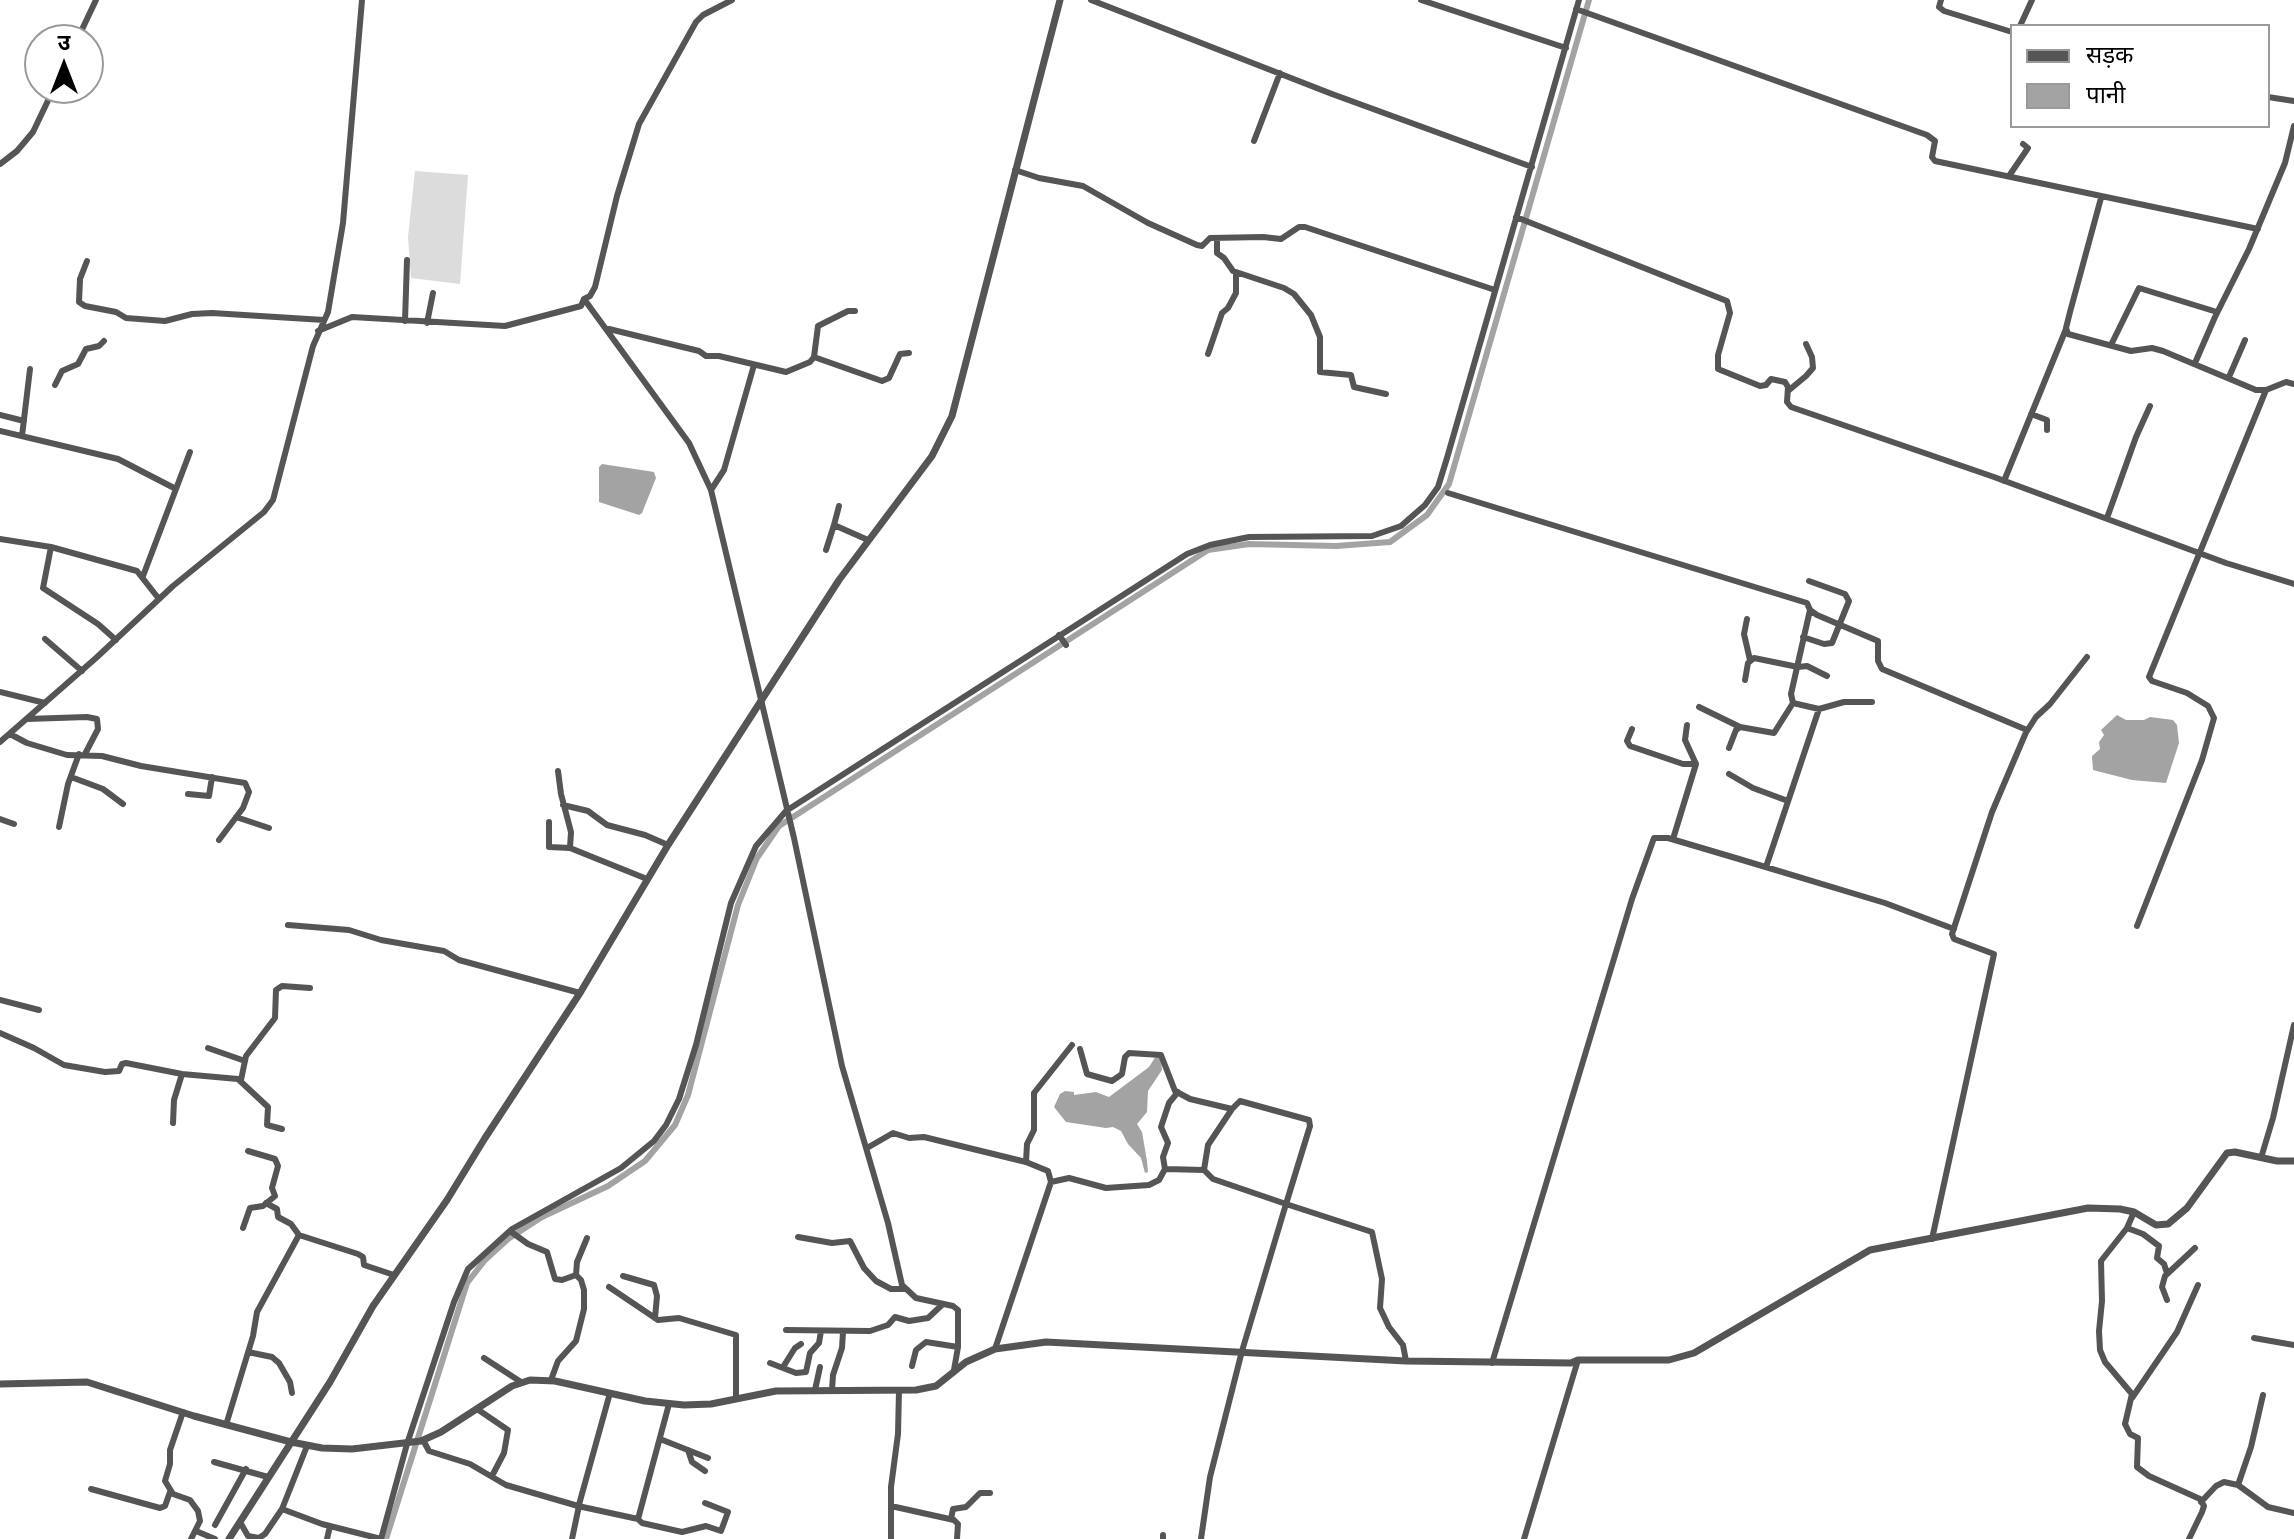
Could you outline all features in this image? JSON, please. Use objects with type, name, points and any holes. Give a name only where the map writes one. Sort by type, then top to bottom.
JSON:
[{"type":"street","points":[[85,24],[96,0]]},
{"type":"street","points":[[0,742],[159,599],[264,512],[273,500],[318,331],[328,312],[343,223],[362,0]]},
{"type":"street","points":[[318,331],[352,317],[505,326],[581,306],[595,287],[617,196],[639,124],[696,22],[732,0]]},
{"type":"street","points":[[229,1539],[330,1382],[373,1306],[447,1200],[580,993],[668,845],[762,700],[868,540],[932,456],[952,416],[1060,0]]},
{"type":"street","points":[[1091,0],[1532,167]]},
{"type":"street","points":[[1421,0],[1566,48]]},
{"type":"street","points":[[282,1509],[381,1539],[416,1442],[465,1275],[482,1253],[511,1231],[621,1168],[654,1141],[666,1125],[679,1099],[696,1045],[731,903],[756,846],[787,813],[1062,640],[1176,561],[1206,546],[1249,537],[1372,536],[1401,526],[1428,502],[1441,479],[1495,290],[1522,221],[1532,167],[1566,48],[1583,13],[1579,0]]},
{"type":"street","points":[[1941,0],[1939,7],[1944,11],[2010,31]]},
{"type":"street","points":[[2021,24],[2032,0]]},
{"type":"street","points":[[1583,13],[1927,135],[1935,141],[1932,157],[1935,161],[2258,229]]},
{"type":"street","points":[[1254,141],[1280,73]]},
{"type":"street","points":[[2270,97],[2294,101]]},
{"type":"street","points":[[0,164],[17,151],[33,132],[46,104]]},
{"type":"street","points":[[2195,363],[2258,229],[2285,163],[2294,126]]},
{"type":"street","points":[[2009,176],[2028,148],[2023,144]]},
{"type":"street","points":[[1015,170],[1083,186],[1148,223],[1197,245],[1202,246],[1210,238],[1281,239],[1299,227],[1305,227],[1495,290]]},
{"type":"street","points":[[2004,481],[2066,328],[2101,198]]},
{"type":"street","points":[[1522,221],[1727,301],[1730,313],[1718,355],[1718,369],[1760,386],[1771,379],[1781,380],[1787,384],[1787,402],[1791,407],[2201,554],[2294,584]]},
{"type":"street","points":[[1217,239],[1217,253],[1236,274],[1276,284],[1294,294],[1311,315],[1318,328],[1320,372],[1351,375],[1354,387],[1386,394]]},
{"type":"street","points":[[405,321],[407,260]]},
{"type":"street","points":[[87,261],[81,275],[81,304],[116,312],[126,318],[159,321],[198,313],[324,320]]},
{"type":"street","points":[[1208,354],[1222,313],[1236,293],[1236,274]]},
{"type":"street","points":[[2111,345],[2139,288],[2217,312]]},
{"type":"street","points":[[427,323],[433,293]]},
{"type":"street","points":[[584,299],[689,443],[711,490],[762,700],[764,722],[842,1066],[904,1289]]},
{"type":"street","points":[[606,328],[699,351],[706,356],[719,356],[786,372],[810,362],[814,357],[818,326],[848,311],[855,311]]},
{"type":"street","points":[[2066,328],[2072,336],[2137,351],[2154,348],[2256,390],[2266,390],[2286,382],[2294,384]]},
{"type":"street","points":[[2229,377],[2245,340]]},
{"type":"street","points":[[55,385],[62,371],[78,364],[86,349],[99,346],[104,341]]},
{"type":"street","points":[[1788,391],[1813,368],[1806,344]]},
{"type":"street","points":[[814,357],[882,381],[889,378],[900,354],[909,353]]},
{"type":"street","points":[[711,490],[724,470],[754,365]]},
{"type":"street","points":[[22,436],[30,369]]},
{"type":"street","points":[[2137,926],[2202,760],[2214,718],[2208,706],[2187,693],[2149,678],[2266,390]]},
{"type":"street","points":[[2107,518],[2150,406]]},
{"type":"street","points":[[2031,414],[2047,420],[2047,430]]},
{"type":"street","points":[[0,415],[24,421]]},
{"type":"street","points":[[0,431],[118,459],[176,489]]},
{"type":"street","points":[[143,576],[190,452]]},
{"type":"street","points":[[1448,493],[1807,603],[1810,610],[1791,694],[1793,703],[1774,733],[1740,727],[1699,707]]},
{"type":"street","points":[[826,550],[839,506]]},
{"type":"street","points":[[834,525],[868,540]]},
{"type":"street","points":[[0,539],[51,547],[123,567],[143,576],[159,599]]},
{"type":"street","points":[[51,547],[43,588],[98,624],[116,640]]},
{"type":"street","points":[[1803,637],[1824,644],[1832,643],[1848,606],[1848,597],[1809,581]]},
{"type":"street","points":[[1810,610],[1878,641],[1878,661],[1882,669],[2027,731]]},
{"type":"street","points":[[1745,680],[1750,660],[1744,634],[1747,619]]},
{"type":"street","points":[[45,639],[82,671]]},
{"type":"street","points":[[1932,1239],[1994,954],[1951,936],[1992,812],[2027,731],[2087,657]]},
{"type":"street","points":[[1750,660],[1758,658],[1811,667],[1827,676]]},
{"type":"street","points":[[0,692],[45,703]]},
{"type":"street","points":[[1793,703],[1819,709],[1844,702],[1872,702]]},
{"type":"street","points":[[1766,867],[1819,709]]},
{"type":"street","points":[[27,719],[97,719],[98,729],[71,777],[59,827]]},
{"type":"street","points":[[1673,839],[1696,764],[1685,740],[1687,725]]},
{"type":"street","points":[[1729,748],[1740,727]]},
{"type":"street","points":[[1632,729],[1627,741],[1630,746],[1683,764],[1696,764]]},
{"type":"street","points":[[10,734],[75,756],[102,756],[141,766],[245,783],[249,787],[243,808],[219,840]]},
{"type":"street","points":[[558,771],[571,832],[570,848]]},
{"type":"street","points":[[1729,774],[1758,790],[1788,801]]},
{"type":"street","points":[[71,777],[103,789],[123,804]]},
{"type":"street","points":[[188,794],[209,796],[212,777]]},
{"type":"street","points":[[563,805],[588,811],[607,825],[668,845]]},
{"type":"street","points":[[236,817],[269,828]]},
{"type":"street","points":[[0,819],[14,824]]},
{"type":"street","points":[[549,822],[549,847],[570,848],[646,882]]},
{"type":"street","points":[[1492,1363],[1651,842],[1657,836],[1885,903],[1954,929]]},
{"type":"street","points":[[288,925],[349,930],[381,940],[444,951],[459,960],[580,993]]},
{"type":"street","points":[[241,1080],[249,1051],[275,1018],[276,990],[282,986],[310,988]]},
{"type":"street","points":[[0,1000],[39,1010]]},
{"type":"street","points":[[2261,1158],[2294,1025]]},
{"type":"street","points":[[0,1033],[64,1065],[105,1072],[119,1071],[126,1063],[182,1074],[241,1080],[268,1107],[267,1125],[282,1129]]},
{"type":"street","points":[[1026,1162],[1027,1144],[1034,1130],[1034,1093],[1072,1045]]},
{"type":"street","points":[[208,1048],[245,1061]]},
{"type":"street","points":[[1080,1049],[1087,1074],[1112,1081],[1122,1074],[1125,1057],[1129,1053],[1161,1055],[1171,1084],[1178,1092],[1190,1099],[1232,1109]]},
{"type":"street","points":[[173,1123],[174,1100],[182,1074]]},
{"type":"street","points":[[1051,1182],[1069,1178],[1106,1188],[1149,1185],[1159,1180],[1165,1169],[1164,1153],[1168,1143],[1161,1127],[1169,1103],[1178,1092]]},
{"type":"street","points":[[1201,1539],[1208,1486],[1242,1351],[1310,1126],[1309,1120],[1242,1101],[1232,1109],[1208,1145],[1204,1170]]},
{"type":"street","points":[[867,1148],[893,1133],[909,1138],[924,1137],[1046,1169],[1051,1182],[995,1349]]},
{"type":"street","points":[[243,1228],[250,1208],[266,1203],[275,1196],[272,1188],[278,1163],[275,1159],[248,1151]]},
{"type":"street","points":[[0,1384],[87,1382],[291,1442],[352,1449],[416,1442],[521,1382],[538,1379],[669,1404],[699,1405],[763,1392],[930,1388],[954,1370],[995,1349],[1046,1342],[1406,1361],[1571,1363],[1578,1360],[1669,1360],[1684,1357],[1870,1250],[2088,1208],[2134,1212],[2156,1225],[2168,1224],[2187,1208],[2227,1153],[2294,1161]]},
{"type":"street","points":[[1165,1169],[1204,1170],[1213,1179],[1372,1232],[1371,1239],[1381,1268],[1380,1308],[1403,1345],[1406,1361]]},
{"type":"street","points":[[266,1203],[277,1209],[278,1217],[291,1224],[299,1235],[358,1254],[363,1257],[364,1265],[394,1275]]},
{"type":"street","points":[[2132,1398],[2127,1386],[2101,1356],[2098,1340],[2102,1301],[2101,1261],[2127,1228],[2134,1212]]},
{"type":"street","points":[[2127,1228],[2143,1234],[2159,1246],[2157,1258],[2164,1264],[2167,1273]]},
{"type":"street","points":[[511,1231],[547,1252],[555,1279],[576,1275]]},
{"type":"street","points":[[226,1425],[260,1304],[299,1235]]},
{"type":"street","points":[[798,1237],[832,1243],[850,1241],[864,1268],[876,1281],[891,1289],[904,1289],[916,1298],[956,1308],[959,1313],[958,1347],[954,1370]]},
{"type":"street","points":[[551,1380],[558,1361],[574,1345],[582,1316],[584,1290],[576,1275],[577,1262],[587,1238]]},
{"type":"street","points":[[2167,1300],[2162,1287],[2167,1273],[2195,1248]]},
{"type":"street","points":[[623,1276],[654,1285],[657,1296],[655,1318]]},
{"type":"street","points":[[2189,1539],[2202,1512],[2201,1502],[2137,1467],[2138,1438],[2130,1434],[2125,1422],[2132,1398],[2177,1332],[2198,1285]]},
{"type":"street","points":[[609,1287],[655,1318],[679,1318],[736,1335],[736,1398]]},
{"type":"street","points":[[786,1330],[843,1332],[879,1329],[895,1317],[924,1320],[943,1304]]},
{"type":"street","points":[[770,1363],[796,1373],[807,1371],[810,1353],[819,1343],[821,1331]]},
{"type":"street","points":[[832,1390],[843,1332]]},
{"type":"street","points":[[2254,1338],[2294,1345]]},
{"type":"street","points":[[912,1366],[916,1350],[926,1342],[958,1347]]},
{"type":"street","points":[[783,1367],[801,1344]]},
{"type":"street","points":[[248,1352],[276,1359],[290,1382],[292,1393]]},
{"type":"street","points":[[484,1358],[521,1382]]},
{"type":"street","points":[[1524,1539],[1578,1360]]},
{"type":"street","points":[[815,1390],[820,1367]]},
{"type":"street","points":[[795,1390],[796,1373]]},
{"type":"street","points":[[891,1539],[891,1478],[899,1427],[899,1390]]},
{"type":"street","points":[[572,1539],[578,1506],[610,1393]]},
{"type":"street","points":[[2238,1485],[2263,1395]]},
{"type":"street","points":[[638,1519],[669,1404]]},
{"type":"street","points":[[477,1409],[508,1430],[504,1453],[492,1476]]},
{"type":"street","points":[[183,1412],[170,1450],[165,1480],[171,1491],[194,1505],[200,1521],[191,1539]]},
{"type":"street","points":[[660,1439],[708,1458]]},
{"type":"street","points":[[416,1442],[429,1451],[470,1464],[506,1485],[682,1532],[706,1526],[721,1531],[728,1512],[705,1503]]},
{"type":"street","points":[[240,1522],[248,1536],[259,1538],[265,1534],[282,1509],[307,1446]]},
{"type":"street","points":[[688,1450],[692,1462],[705,1471]]},
{"type":"street","points":[[214,1462],[268,1477]]},
{"type":"street","points":[[215,1525],[246,1469]]},
{"type":"street","points":[[2201,1502],[2220,1483],[2238,1485],[2268,1507],[2294,1513]]},
{"type":"street","points":[[91,1489],[160,1508],[165,1506],[171,1491]]},
{"type":"street","points":[[951,1519],[953,1509],[966,1507],[980,1493],[990,1493]]},
{"type":"street","points":[[891,1506],[951,1519],[958,1524],[957,1539]]},
{"type":"street","points":[[327,1539],[330,1526]]},
{"type":"street","points":[[196,1531],[215,1539]]},
{"type":"shaded area","points":[[415,171],[468,175],[460,284],[411,278],[408,237]]},
{"type":"water","points":[[602,464],[654,472],[656,478],[642,513],[639,515],[599,502],[599,467]]},
{"type":"water","points":[[2117,715],[2126,720],[2150,717],[2173,720],[2177,725],[2179,743],[2166,783],[2132,780],[2093,770],[2092,756],[2100,749],[2099,742],[2104,735],[2101,730]]},
{"type":"water","points":[[1156,1056],[1161,1057],[1162,1070],[1148,1091],[1147,1112],[1137,1124],[1142,1132],[1147,1161],[1148,1172],[1145,1173],[1141,1158],[1121,1131],[1113,1127],[1066,1122],[1054,1107],[1060,1094],[1065,1091],[1074,1092],[1074,1095],[1096,1092],[1109,1097],[1149,1067]]},
{"type":"waterway","points":[[386,1539],[467,1283],[485,1260],[508,1239],[542,1217],[608,1186],[645,1161],[675,1125],[688,1095],[738,905],[757,858],[779,826],[1208,550],[1249,544],[1336,546],[1390,542],[1427,515],[1449,484],[1589,0]]}]
